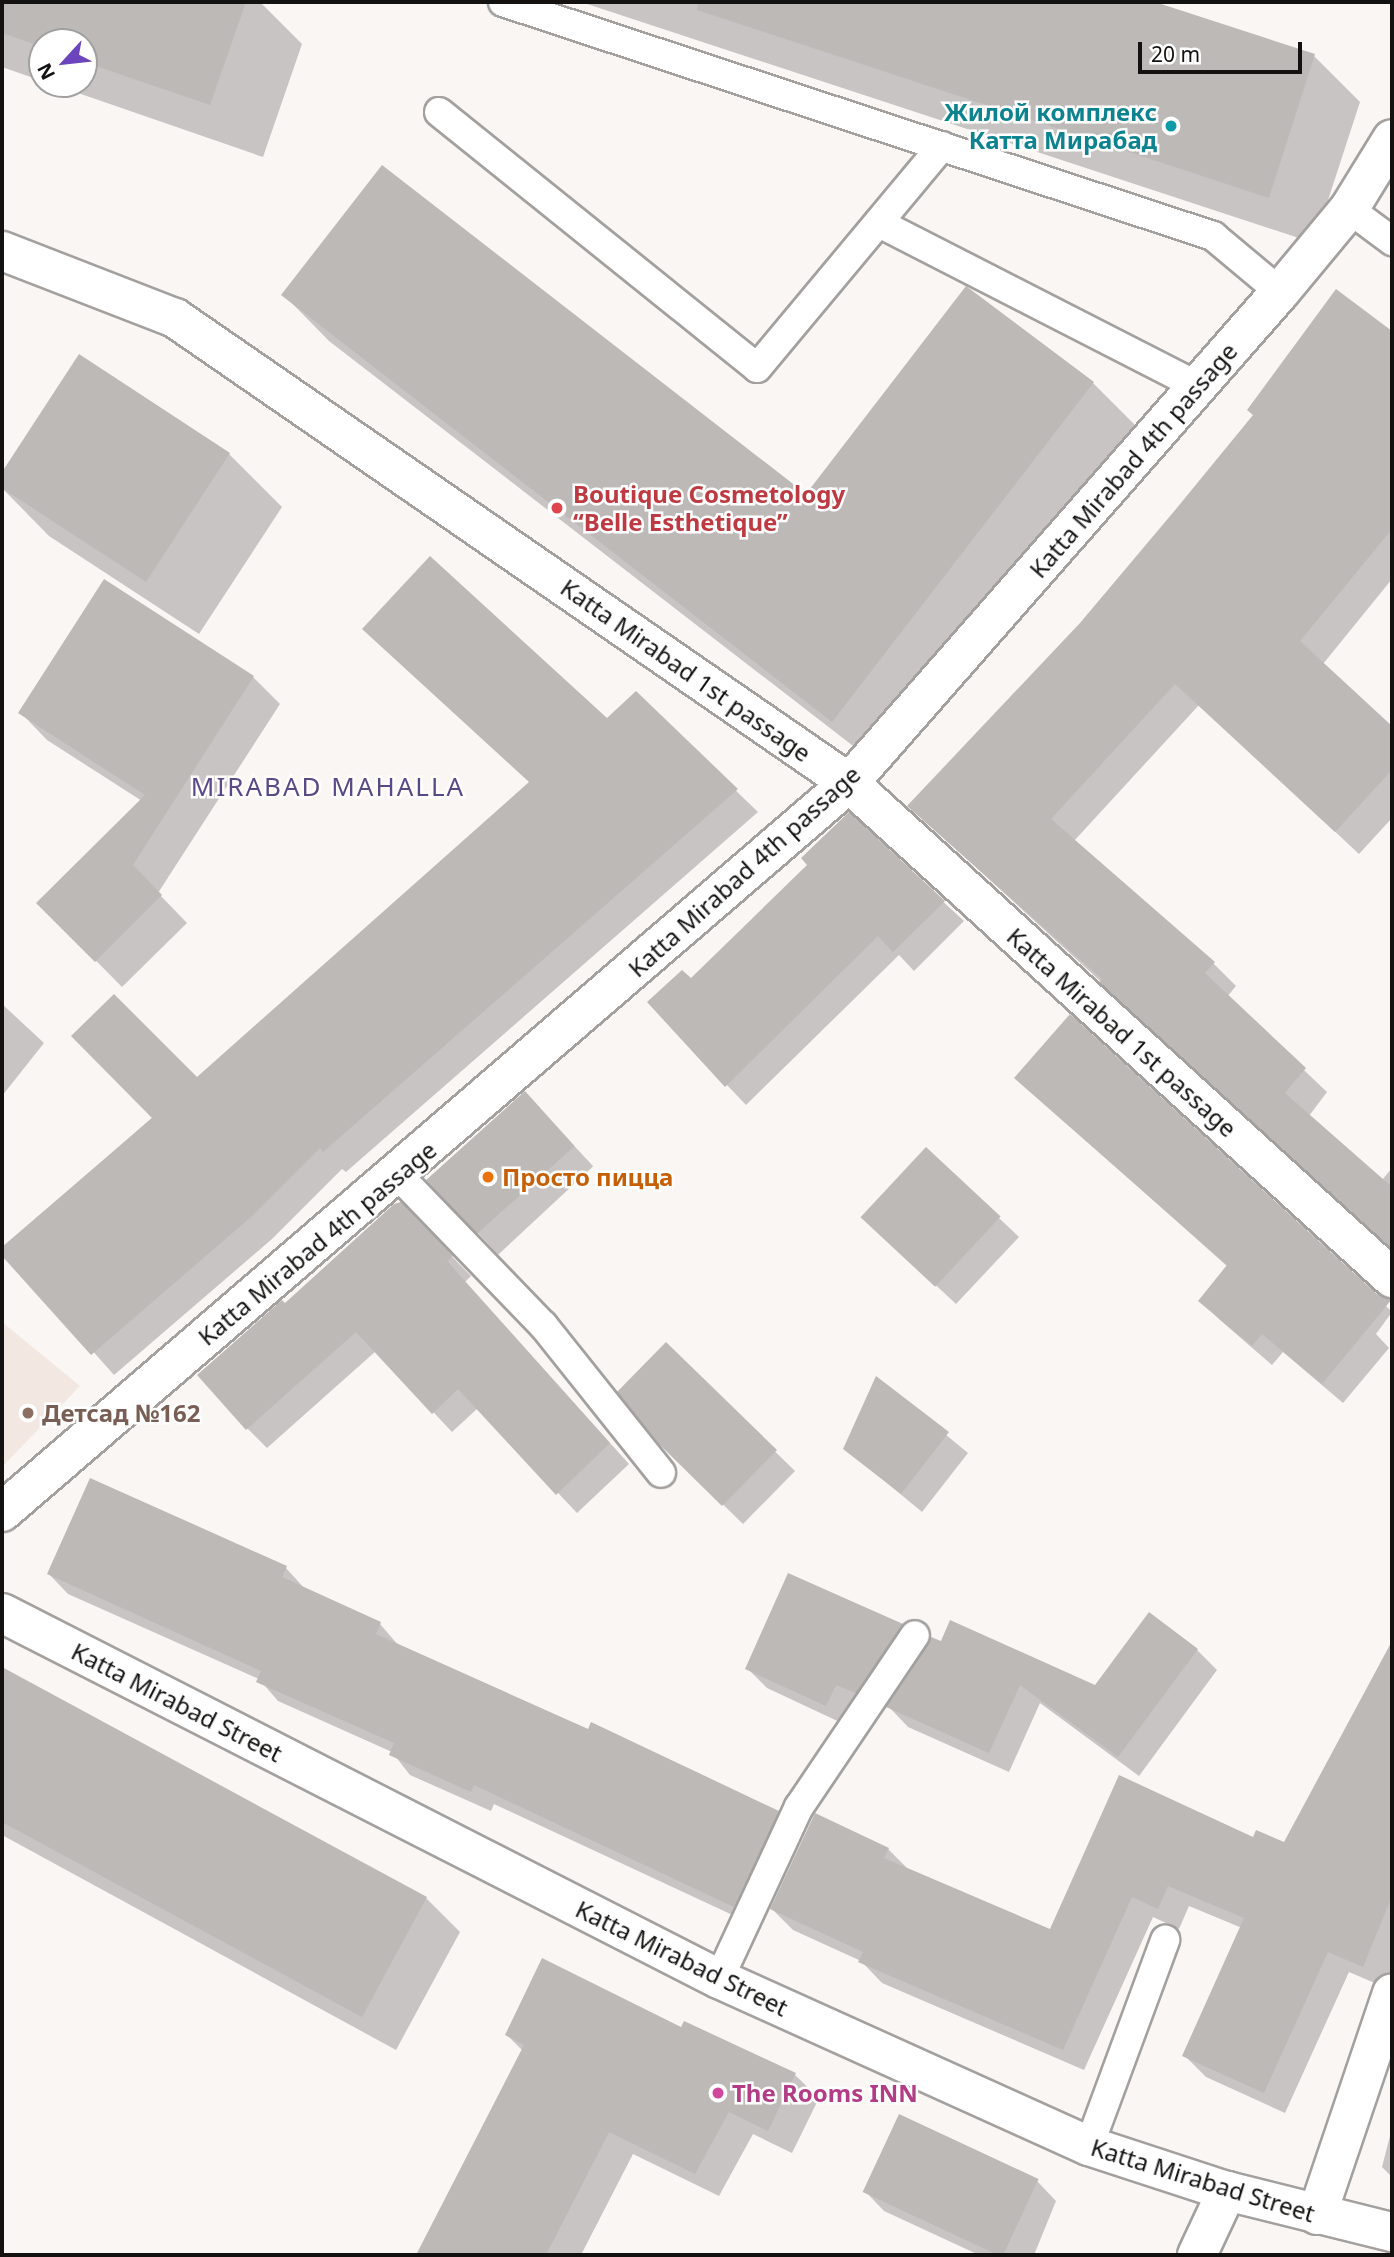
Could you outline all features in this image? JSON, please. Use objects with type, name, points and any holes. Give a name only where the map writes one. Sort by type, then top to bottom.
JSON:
[{"type":"street","name":"Katta Mirabad 4th passage","points":[[2,1512],[398,1175],[849,783],[1280,292],[1349,209],[1392,139]]},
{"type":"street","name":"Katta Mirabad 1st passage","points":[[2,251],[175,318],[849,783],[1392,1278]]},
{"type":"street","name":"Katta Mirabad Street","points":[[2,1613],[719,1979],[1089,2146],[1227,2191],[1392,2232]]},
{"type":"street","points":[[1317,2215],[1392,1993]]},
{"type":"street","points":[[1196,2255],[1227,2191]]},
{"type":"lane","points":[[503,2],[1213,236],[1280,292]]},
{"type":"lane","points":[[439,112],[757,368],[942,146]]},
{"type":"lane","points":[[1349,209],[1392,241]]},
{"type":"lane","points":[[879,222],[1197,386]]},
{"type":"lane","points":[[398,1175],[543,1325],[661,1473]]},
{"type":"lane","points":[[719,1979],[799,1807],[915,1635]]},
{"type":"lane","points":[[1089,2146],[1165,1940]]},
{"type":"shaded area","name":"Детсад №162","points":[[2,1322],[80,1386],[2,1467]]},
{"type":"building","points":[[2,2],[246,2],[210,105],[98,67],[98,28],[28,28],[28,42],[2,33]]},
{"type":"building","name":"Жилой комплекс Катта Мирабад","points":[[698,2],[1155,2],[1315,54],[1269,198],[697,10]]},
{"type":"building","points":[[382,165],[806,494],[966,286],[1094,382],[832,722],[281,295]]},
{"type":"building","points":[[1336,289],[1392,331],[1392,529],[1300,641],[1392,726],[1392,770],[1335,832],[1175,684],[1051,819],[1215,962],[1205,973],[1306,1068],[1285,1093],[1392,1187],[1392,1249],[1099,982],[1102,979],[907,806],[1080,623],[1176,509],[1253,415],[1247,410]]},
{"type":"building","points":[[79,354],[230,453],[146,582],[2,488],[2,472]]},
{"type":"building","points":[[430,556],[607,718],[636,691],[738,789],[323,1152],[320,1148],[251,1217],[91,1355],[2,1256],[2,1247],[152,1118],[71,1036],[114,994],[197,1077],[529,782],[362,629]]},
{"type":"building","points":[[104,579],[254,676],[133,865],[162,895],[95,962],[36,903],[145,795],[18,713]]},
{"type":"building","points":[[849,812],[945,901],[893,952],[878,936],[725,1087],[647,1002],[682,970],[691,978],[807,865],[801,858]]},
{"type":"building","points":[[1070,1014],[1377,1294],[1392,1299],[1322,1384],[1262,1334],[1252,1346],[1198,1301],[1227,1265],[1014,1078]]},
{"type":"building","points":[[525,1091],[575,1146],[476,1235],[426,1180]]},
{"type":"building","points":[[926,1147],[1001,1217],[935,1287],[861,1217]]},
{"type":"building","points":[[401,1202],[453,1256],[447,1261],[610,1443],[556,1495],[458,1389],[432,1414],[356,1332],[246,1430],[197,1375],[282,1300],[285,1303],[394,1204]]},
{"type":"building","points":[[666,1342],[777,1450],[722,1506],[660,1445],[617,1392]]},
{"type":"building","points":[[876,1376],[949,1432],[901,1494],[843,1449]]},
{"type":"building","points":[[90,1478],[287,1566],[282,1577],[381,1622],[376,1634],[588,1729],[591,1722],[779,1811],[734,1907],[474,1785],[471,1792],[389,1755],[394,1743],[256,1682],[261,1671],[47,1574]]},
{"type":"building","points":[[788,1573],[903,1624],[856,1693],[836,1685],[826,1706],[745,1669]]},
{"type":"building","points":[[1149,1612],[1198,1649],[1118,1757],[1020,1685],[989,1753],[886,1707],[931,1637],[941,1641],[950,1620],[1095,1685]]},
{"type":"building","points":[[1392,1641],[1392,1896],[1363,1967],[1328,1952],[1264,2093],[1182,2056],[1244,1918],[1168,1886],[1158,1909],[1132,1897],[1063,2050],[858,1962],[863,1952],[770,1909],[815,1813],[889,1848],[884,1858],[1050,1929],[1119,1775],[1253,1837],[1256,1830],[1284,1842]]},
{"type":"building","points":[[2,1667],[427,1897],[362,2017],[2,1822]]},
{"type":"building","points":[[542,1958],[681,2027],[684,2021],[796,2073],[768,2131],[729,2112],[695,2174],[609,2132],[546,2255],[416,2255],[524,2045],[505,2035]]},
{"type":"building","points":[[899,2114],[1039,2179],[1003,2255],[998,2255],[863,2192]]},
{"type":"place","name":"Жилой комплекс Катта Мирабад","points":[[1171,126]]},
{"type":"place","name":"Boutique Cosmetology “Belle Esthetique”","points":[[557,508]]},
{"type":"place","name":"Просто пицца","points":[[488,1177]]},
{"type":"place","name":"Детсад №162","points":[[28,1413]]},
{"type":"place","name":"The Rooms INN","points":[[718,2093]]},
{"type":"district","name":"MIRABAD MAHALLA","points":[[328,787]]}]
